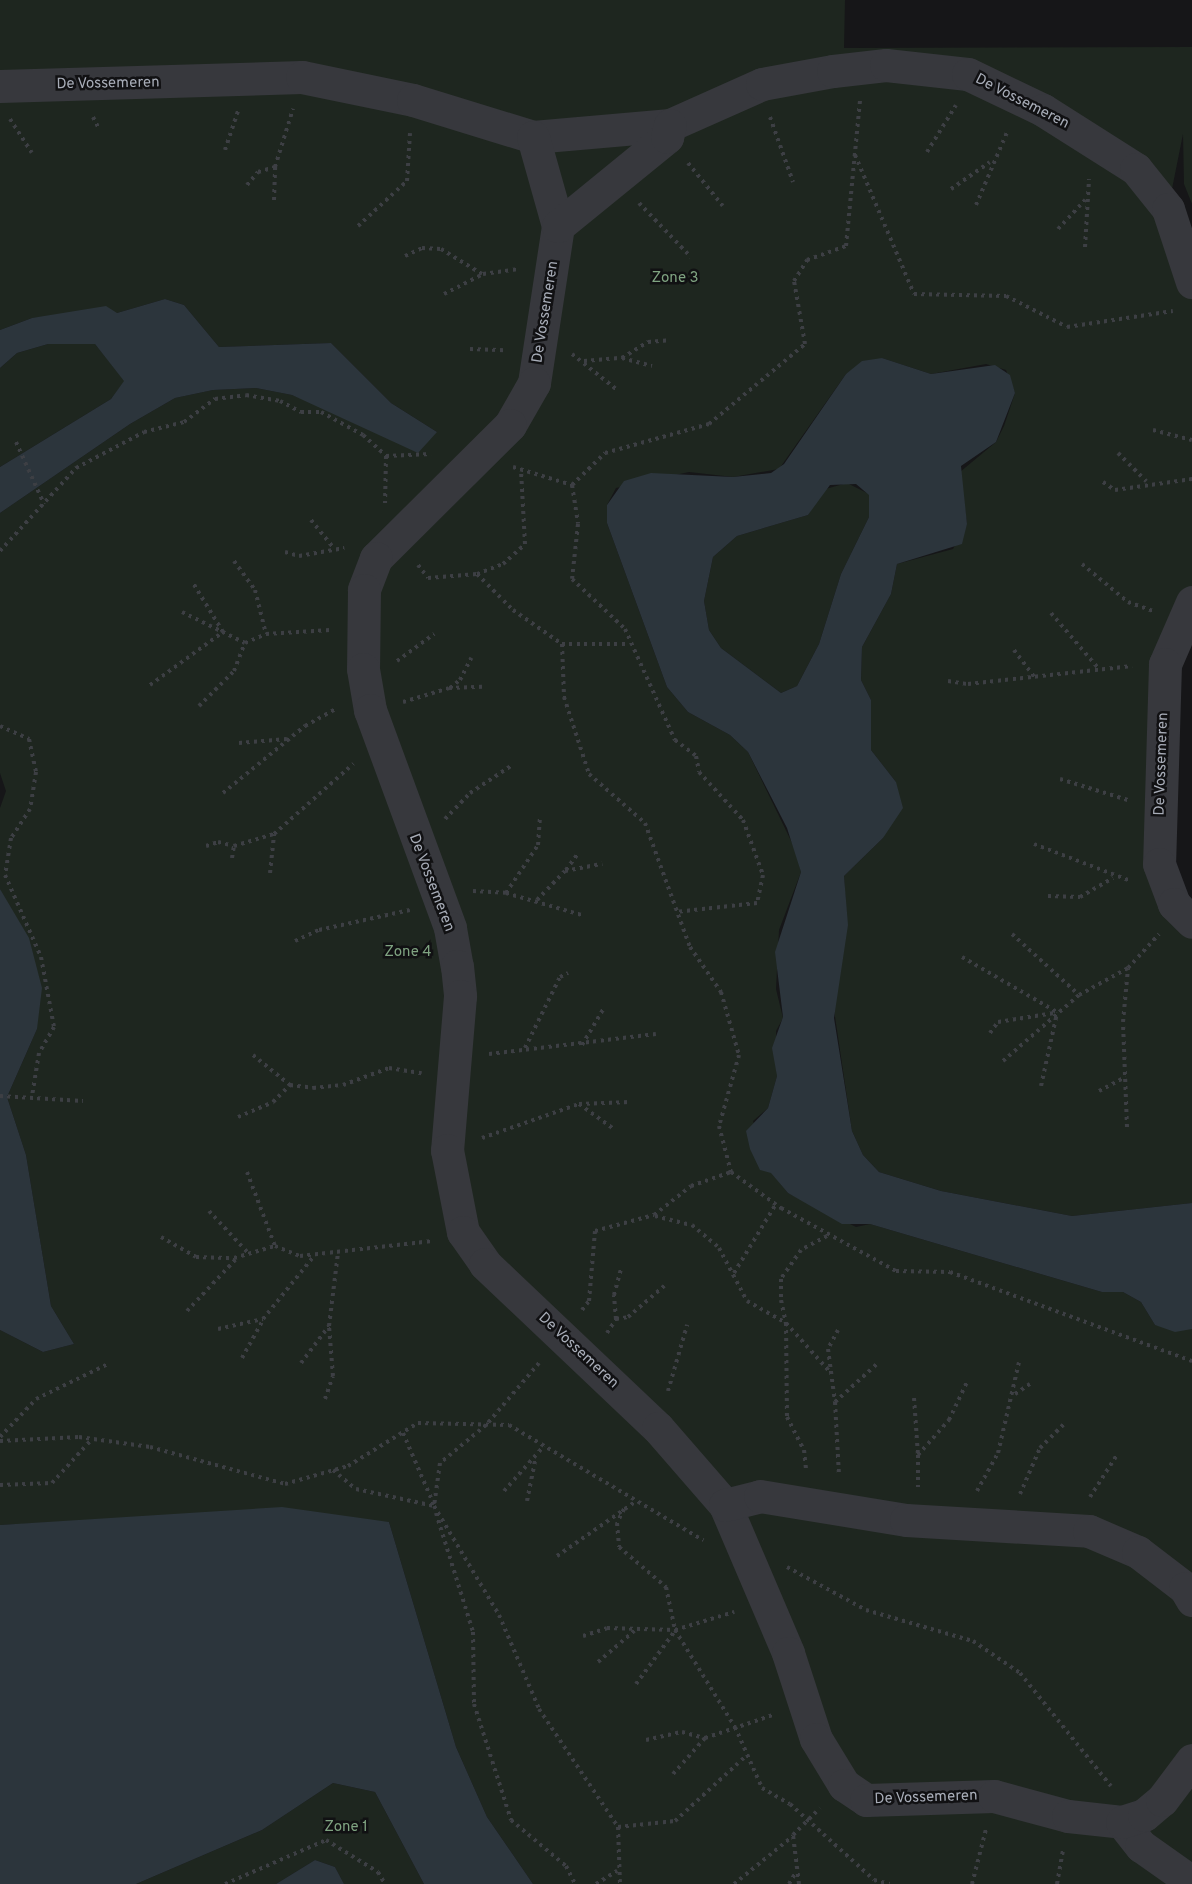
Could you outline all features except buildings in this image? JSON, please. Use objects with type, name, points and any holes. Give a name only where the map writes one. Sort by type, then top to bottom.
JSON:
[{"type":"lane","name":"De Vossemeren","points":[[558,226],[668,131],[762,84],[863,68],[968,74],[1025,101],[1108,149],[1142,175],[1168,209],[1187,295]]},
{"type":"lane","name":"De Vossemeren","points":[[0,86],[298,77],[413,99],[532,137],[668,131]]},
{"type":"lane","name":"De Vossemeren","points":[[532,137],[558,226],[544,341],[523,406],[479,456],[386,548],[364,590],[366,692],[378,742],[450,928],[460,996],[447,1150],[463,1232],[485,1264],[658,1428],[725,1505],[833,1773],[844,1785],[866,1800],[994,1796],[1068,1816],[1130,1820]]},
{"type":"lane","name":"De Vossemeren","points":[[1179,906],[1159,864],[1160,810],[1165,664],[1188,612]]},
{"type":"lane","points":[[725,1505],[760,1496],[824,1507],[963,1523],[1009,1523],[1075,1530],[1115,1538],[1138,1552],[1185,1588],[1192,1600]]},
{"type":"lane","points":[[1192,1760],[1162,1800],[1130,1820],[1141,1846],[1192,1882]]},
{"type":"path","points":[[572,485],[605,453],[709,424],[805,344],[794,281],[807,260],[846,246],[863,68]]},
{"type":"path","points":[[927,152],[947,126],[968,74]]},
{"type":"path","points":[[273,200],[275,167],[290,128],[298,77]]},
{"type":"path","points":[[762,84],[793,182]]},
{"type":"path","points":[[358,225],[407,181],[413,99]]},
{"type":"path","points":[[976,205],[991,162],[1025,101]]},
{"type":"path","points":[[668,131],[723,206]]},
{"type":"path","points":[[1085,247],[1085,200],[1089,177],[1108,149]]},
{"type":"path","points":[[855,154],[914,294],[1006,296],[1067,327],[1187,295]]},
{"type":"path","points":[[951,189],[991,162]]},
{"type":"path","points":[[247,185],[258,172],[275,167]]},
{"type":"path","points":[[615,179],[691,257]]},
{"type":"path","points":[[1058,230],[1085,200]]},
{"type":"path","points":[[405,255],[422,248],[441,249],[483,274]]},
{"type":"path","points":[[444,294],[483,274],[554,264]]},
{"type":"path","points":[[622,358],[648,342],[669,340]]},
{"type":"path","points":[[544,341],[584,361],[596,378],[616,390]]},
{"type":"path","points":[[584,361],[622,358],[652,366]]},
{"type":"path","points":[[0,551],[76,468],[118,443],[184,422],[215,399],[246,395],[279,401],[301,412],[321,412],[363,435],[386,456],[384,499],[386,548]]},
{"type":"path","points":[[1153,430],[1192,440]]},
{"type":"path","points":[[16,442],[44,504]]},
{"type":"path","points":[[1118,453],[1146,481]]},
{"type":"path","points":[[479,456],[572,485]]},
{"type":"path","points":[[285,552],[299,556],[334,548],[386,548],[428,578],[477,574],[504,564],[525,544],[521,470]]},
{"type":"path","points":[[1103,482],[1115,490],[1146,481],[1192,479]]},
{"type":"path","points":[[572,485],[578,524],[572,579],[597,608],[625,629],[628,644],[668,716],[675,740],[696,756],[699,772],[742,820],[764,875],[757,903],[675,912]]},
{"type":"path","points":[[311,520],[334,548]]},
{"type":"path","points":[[234,561],[255,590],[266,634]]},
{"type":"path","points":[[1082,564],[1128,602],[1188,612]]},
{"type":"path","points":[[477,574],[513,610],[562,644],[628,644]]},
{"type":"path","points":[[193,583],[224,632]]},
{"type":"path","points":[[182,612],[245,643]]},
{"type":"path","points":[[1051,613],[1099,669]]},
{"type":"path","points":[[199,706],[234,671],[245,643],[266,634],[363,627]]},
{"type":"path","points":[[150,685],[224,632]]},
{"type":"path","points":[[223,793],[288,739],[366,692],[387,668],[434,634]]},
{"type":"path","points":[[562,644],[564,698],[589,774],[645,823],[675,912],[690,947],[721,992],[739,1055],[719,1126],[731,1172],[827,1236],[896,1272],[950,1272],[1192,1360]]},
{"type":"path","points":[[1014,650],[1034,677]]},
{"type":"path","points":[[449,688],[460,680],[471,658]]},
{"type":"path","points":[[948,681],[1034,677],[1165,664]]},
{"type":"path","points":[[366,692],[482,687]]},
{"type":"path","points":[[0,726],[29,739],[36,772],[30,809],[11,838],[5,875],[41,957],[54,1027],[39,1053],[32,1096]]},
{"type":"path","points":[[239,743],[288,739]]},
{"type":"path","points":[[206,846],[218,842],[234,846],[274,834],[378,742]]},
{"type":"path","points":[[416,840],[511,766]]},
{"type":"path","points":[[1060,779],[1160,810]]},
{"type":"path","points":[[506,893],[538,845],[540,817]]},
{"type":"path","points":[[270,873],[274,834]]},
{"type":"path","points":[[1003,1061],[1079,995],[1128,968],[1179,906],[1034,844]]},
{"type":"path","points":[[231,858],[234,846]]},
{"type":"path","points":[[537,900],[566,871],[579,852]]},
{"type":"path","points":[[566,871],[602,864]]},
{"type":"path","points":[[1048,896],[1080,897],[1113,878]]},
{"type":"path","points":[[295,941],[319,930],[438,897],[506,893],[537,900],[585,916]]},
{"type":"path","points":[[1011,934],[1079,995]]},
{"type":"path","points":[[962,957],[1057,1012]]},
{"type":"path","points":[[1127,1127],[1125,1077],[1128,968]]},
{"type":"path","points":[[525,1047],[560,977],[568,973]]},
{"type":"path","points":[[581,1045],[604,1008]]},
{"type":"path","points":[[990,1033],[998,1022],[1057,1012]]},
{"type":"path","points":[[1041,1086],[1057,1012]]},
{"type":"path","points":[[455,1059],[525,1047],[581,1045],[656,1034]]},
{"type":"path","points":[[253,1055],[290,1085],[343,1085],[389,1068],[421,1072],[453,1093]]},
{"type":"path","points":[[1099,1092],[1125,1077]]},
{"type":"path","points":[[238,1117],[273,1102],[290,1085]]},
{"type":"path","points":[[0,1096],[7,1098],[32,1096],[83,1101]]},
{"type":"path","points":[[447,1150],[579,1104],[630,1102]]},
{"type":"path","points":[[579,1104],[615,1130]]},
{"type":"path","points":[[247,1172],[275,1246]]},
{"type":"path","points":[[620,1884],[617,1871],[618,1827],[539,1709],[499,1615],[434,1506],[440,1463],[486,1425],[590,1301],[595,1231],[654,1215],[691,1186],[731,1172]]},
{"type":"path","points":[[733,1273],[776,1204]]},
{"type":"path","points":[[209,1211],[249,1254]]},
{"type":"path","points":[[654,1215],[692,1225],[719,1248],[747,1301],[786,1323],[829,1371]]},
{"type":"path","points":[[161,1237],[196,1257],[238,1257],[275,1246],[314,1255],[397,1248],[463,1232]]},
{"type":"path","points":[[824,1507],[804,1450],[787,1417],[786,1323],[781,1279],[801,1250],[827,1236]]},
{"type":"path","points":[[325,1399],[333,1376],[329,1326],[338,1253]]},
{"type":"path","points":[[242,1358],[264,1319],[314,1255]]},
{"type":"path","points":[[187,1311],[238,1257]]},
{"type":"path","points":[[586,1359],[616,1319],[614,1295],[621,1268]]},
{"type":"path","points":[[616,1319],[628,1317],[664,1286]]},
{"type":"path","points":[[218,1329],[264,1319]]},
{"type":"path","points":[[658,1428],[687,1325]]},
{"type":"path","points":[[301,1363],[329,1326]]},
{"type":"path","points":[[824,1507],[835,1402],[829,1371],[828,1349],[838,1330]]},
{"type":"path","points":[[835,1402],[878,1362]]},
{"type":"path","points":[[963,1523],[998,1453],[1015,1394],[1019,1362]]},
{"type":"path","points":[[0,1439],[36,1399],[108,1364]]},
{"type":"path","points":[[914,1398],[918,1455],[949,1420],[967,1382]]},
{"type":"path","points":[[1015,1394],[1030,1384]]},
{"type":"path","points":[[1009,1523],[1040,1448],[1065,1422]]},
{"type":"path","points":[[0,1439],[91,1439],[150,1447],[285,1484],[333,1470],[418,1423],[509,1425],[696,1538],[743,1550],[808,1574],[866,1610],[973,1641],[1020,1673],[1130,1820]]},
{"type":"path","points":[[403,1433],[434,1506],[473,1632],[474,1704],[511,1820],[566,1866],[575,1884]]},
{"type":"path","points":[[0,1485],[52,1483],[91,1439]]},
{"type":"path","points":[[504,1491],[535,1460],[544,1446]]},
{"type":"path","points":[[1075,1530],[1117,1455]]},
{"type":"path","points":[[527,1501],[535,1460]]},
{"type":"path","points":[[333,1470],[356,1490],[434,1506]]},
{"type":"path","points":[[557,1556],[635,1502]]},
{"type":"path","points":[[624,1509],[617,1523],[619,1547],[666,1587],[675,1630],[735,1727],[762,1788],[790,1804],[806,1822],[874,1880],[890,1884]]},
{"type":"path","points":[[583,1636],[608,1628],[634,1631],[675,1630],[726,1616],[762,1599]]},
{"type":"path","points":[[636,1684],[675,1630]]},
{"type":"path","points":[[598,1662],[634,1631]]},
{"type":"path","points":[[673,1774],[705,1738],[805,1705]]},
{"type":"path","points":[[646,1740],[682,1732],[705,1738]]},
{"type":"path","points":[[618,1827],[675,1821],[746,1756]]},
{"type":"path","points":[[734,1884],[793,1835],[844,1785]]},
{"type":"path","points":[[972,1884],[994,1796]]},
{"type":"path","points":[[793,1835],[799,1884]]},
{"type":"path","points":[[225,1884],[326,1840],[378,1872],[385,1884]]},
{"type":"path","points":[[596,1884],[617,1871]]},
{"type":"path","points":[[789,1884],[797,1872]]},
{"type":"green space","name":"Zone 4","points":[[0,0],[845,0],[844,48],[1192,47],[1192,204],[1184,184],[1183,134],[1168,209],[1192,282],[1192,602],[1165,664],[1159,864],[1192,922],[1192,1203],[1072,1216],[941,1191],[879,1172],[863,1155],[852,1131],[833,1003],[847,925],[844,876],[883,838],[896,782],[871,750],[871,700],[861,680],[862,647],[891,594],[897,564],[953,549],[967,524],[960,472],[996,442],[1004,426],[1015,393],[1006,370],[986,364],[931,374],[882,358],[846,374],[779,469],[733,477],[689,472],[616,488],[607,505],[607,523],[667,687],[688,712],[730,735],[748,752],[796,851],[801,872],[779,930],[776,989],[783,1018],[776,1031],[777,1076],[768,1108],[753,1121],[771,1172],[788,1193],[856,1227],[870,1224],[1102,1292],[1123,1292],[1141,1302],[1155,1325],[1192,1329],[1192,1884],[533,1884],[487,1817],[456,1747],[389,1522],[171,1517],[0,1525],[0,1330],[43,1352],[74,1344],[51,1306],[26,1155],[7,1097],[37,1029],[0,889],[0,808],[6,791],[0,773],[0,513],[130,424],[175,398],[213,390],[256,388],[292,395],[334,411],[437,432],[391,403],[331,343],[219,347],[184,305],[165,299],[117,313],[32,318],[0,330]]},
{"type":"green space","points":[[48,344],[95,344],[125,381],[111,399],[0,467],[0,368],[17,353]]},
{"type":"green space","points":[[847,483],[869,494],[869,517],[841,574],[819,644],[797,686],[781,693],[721,648],[709,630],[704,601],[713,557],[737,536],[808,515],[822,490]]},
{"type":"green space","name":"Zone 1","points":[[333,1783],[375,1792],[424,1884],[344,1884],[335,1867],[315,1860],[276,1884],[136,1884],[262,1830]]},
{"type":"shaded area","points":[[165,299],[184,305],[219,347],[331,343],[391,403],[437,432],[418,453],[292,395],[256,388],[213,390],[175,398],[130,424],[0,513],[0,467],[111,399],[124,381],[95,344],[48,344],[17,353],[0,368],[0,330],[32,318],[106,306],[117,313]]},
{"type":"shaded area","points":[[882,358],[931,374],[995,365],[1010,375],[1015,393],[996,442],[961,466],[967,524],[962,544],[897,564],[891,594],[862,647],[861,680],[871,700],[871,750],[896,782],[903,808],[883,838],[844,876],[848,925],[834,1018],[852,1131],[863,1155],[879,1172],[941,1191],[1072,1216],[1192,1203],[1192,1329],[1175,1332],[1155,1325],[1141,1302],[1123,1292],[1102,1292],[870,1224],[842,1224],[788,1193],[771,1173],[760,1170],[750,1149],[746,1131],[768,1108],[777,1076],[772,1048],[783,1017],[775,952],[801,872],[787,828],[748,752],[730,735],[688,712],[667,687],[607,523],[607,505],[624,481],[651,473],[733,477],[771,473],[784,464],[846,374],[862,361]],"holes":[[[856,484],[869,495],[869,517],[841,574],[819,644],[797,686],[781,693],[721,648],[709,630],[704,601],[713,557],[737,536],[808,515],[830,485]]]},
{"type":"shaded area","points":[[0,889],[29,938],[42,988],[37,1029],[7,1097],[26,1155],[51,1306],[74,1344],[43,1352],[0,1330]]},
{"type":"shaded area","points":[[282,1507],[389,1522],[456,1747],[487,1817],[533,1884],[424,1884],[375,1792],[333,1783],[262,1830],[136,1884],[0,1884],[0,1525]]},
{"type":"shaded area","points":[[315,1860],[335,1867],[344,1884],[276,1884]]},
{"type":"park label","name":"Zone 3","points":[[675,279]]}]
